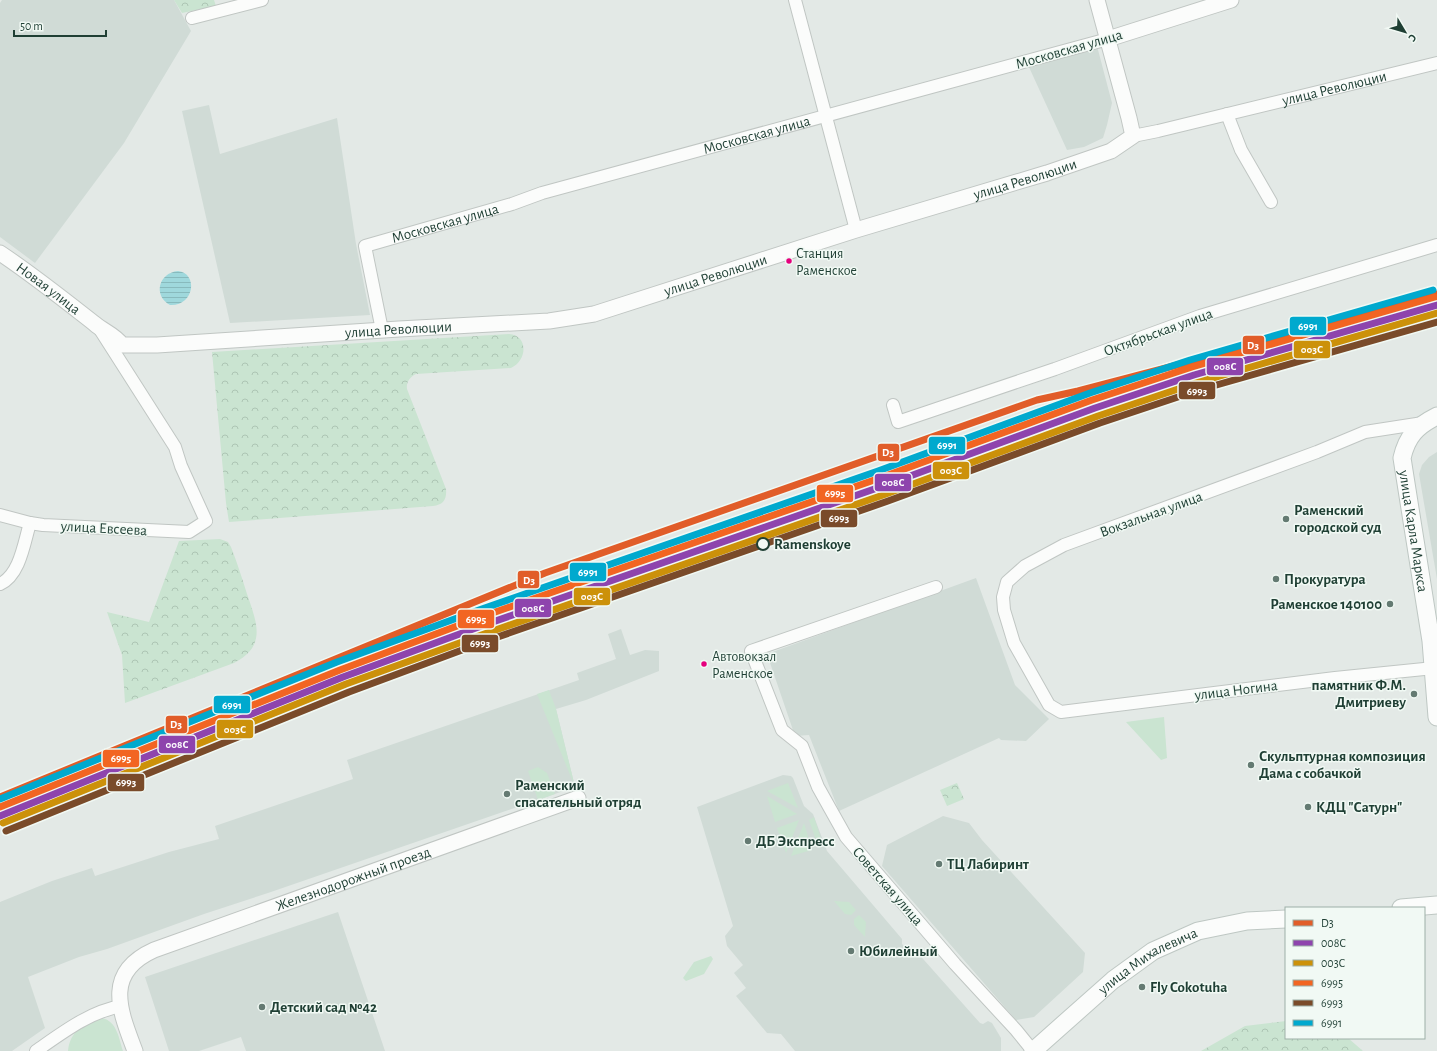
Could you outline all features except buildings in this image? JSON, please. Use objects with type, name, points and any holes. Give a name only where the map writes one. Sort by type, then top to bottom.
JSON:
[{"type":"main road","name":"улица Карла Маркса","points":[[1430,419],[1411,436],[1405,446],[1402,458],[1428,618],[1434,668],[1437,717]]},
{"type":"main road","points":[[1413,907],[1437,905]]},
{"type":"main road","name":"улица Михалевича","points":[[1033,1051],[1108,985],[1154,951],[1198,931],[1246,921],[1285,918]]},
{"type":"street","points":[[192,18],[262,0]]},
{"type":"street","points":[[795,0],[856,230]]},
{"type":"street","points":[[1097,0],[1133,136]]},
{"type":"street","name":"Московская улица","points":[[382,330],[365,246],[512,204],[542,193],[1108,39],[1231,0]]},
{"type":"street","name":"улица Революции","points":[[97,326],[118,340],[122,345],[129,346],[549,321],[594,314],[856,230],[1054,171],[1111,151],[1133,136],[1437,63]]},
{"type":"street","points":[[1227,114],[1241,150],[1271,202]]},
{"type":"street","name":"Октябрьская улица","points":[[892,405],[898,422],[1055,369],[1200,316],[1437,245]]},
{"type":"street","name":"Новая улица","points":[[0,253],[34,276],[97,326]]},
{"type":"street","name":"улица Евсеева","points":[[0,515],[43,525],[189,532],[206,521],[181,466],[175,447],[97,326]]},
{"type":"street","name":"Вокзальная улица","points":[[1045,698],[1014,644],[1004,610],[1003,597],[1007,582],[1025,566],[1064,546],[1317,452],[1365,432],[1430,419]]},
{"type":"street","points":[[0,584],[11,577],[15,570],[30,523]]},
{"type":"street","name":"Советская улица","points":[[936,587],[751,651],[781,727],[789,736],[802,746],[818,787],[846,837],[955,964],[1016,1030],[1033,1051]]},
{"type":"street","name":"улица Ногина","points":[[1045,698],[1049,705],[1061,712],[1335,678],[1434,668]]},
{"type":"street","name":"Железнодорожный проезд","points":[[120,1006],[120,986],[124,975],[132,965],[143,956],[154,950],[578,798]]},
{"type":"street","points":[[36,1051],[90,1016],[106,1009],[120,1006],[135,1051]]},
{"type":"shaded area","points":[[2,0],[174,0],[191,31],[124,143],[35,263],[0,237],[0,3]]},
{"type":"shaded area","points":[[1097,46],[1112,103],[1107,125],[1103,138],[1084,147],[1067,150],[1028,65]]},
{"type":"shaded area","points":[[209,105],[220,154],[337,118],[356,244],[370,315],[230,323],[182,111]]},
{"type":"shaded area","points":[[1437,452],[1437,579],[1419,474],[1422,465],[1429,457]]},
{"type":"shaded area","points":[[976,578],[1015,685],[1049,719],[1026,741],[1001,740],[999,738],[839,811],[809,735],[795,736],[767,654]]},
{"type":"shaded area","points":[[621,629],[630,655],[645,650],[659,651],[659,671],[586,700],[556,709],[575,787],[204,914],[107,949],[79,957],[28,977],[45,1028],[12,1051],[0,1051],[0,902],[52,881],[92,868],[95,876],[169,852],[219,839],[215,826],[353,779],[347,760],[579,680],[577,673],[616,659],[608,634]]},
{"type":"shaded area","points":[[783,775],[791,776],[793,778],[804,806],[813,814],[827,851],[902,939],[902,944],[908,950],[912,949],[916,951],[980,1023],[983,1024],[988,1021],[992,1023],[1001,1038],[1001,1051],[795,1051],[781,1034],[767,1033],[736,996],[746,988],[734,973],[743,965],[727,946],[725,936],[733,926],[697,807]]},
{"type":"shaded area","points":[[943,816],[969,823],[982,840],[1085,953],[1083,972],[1034,1017],[1016,1020],[882,866],[887,845]]},
{"type":"shaded area","name":"Детский сад №42","points":[[338,912],[385,1051],[246,1051],[241,1037],[199,1051],[169,1051],[145,977]]},
{"type":"green space","points":[[174,0],[214,0],[216,6],[182,13]]},
{"type":"green space","points":[[509,334],[515,335],[520,339],[524,348],[521,359],[511,368],[416,374],[410,378],[408,382],[407,389],[446,489],[446,496],[442,503],[433,506],[229,522],[212,352]]},
{"type":"green space","points":[[220,539],[228,542],[231,547],[254,615],[257,633],[251,649],[234,663],[125,703],[122,655],[107,612],[149,622],[179,541]]},
{"type":"green space","points":[[549,690],[556,709],[575,787],[537,694]]},
{"type":"green space","points":[[1164,717],[1167,758],[1161,760],[1126,722]]},
{"type":"green space","points":[[538,767],[547,773],[555,794],[538,800],[528,771]]},
{"type":"green space","points":[[788,783],[798,808],[767,791]]},
{"type":"green space","points":[[957,783],[964,799],[947,806],[940,790]]},
{"type":"green space","points":[[767,796],[797,814],[775,822]]},
{"type":"green space","points":[[814,817],[823,845],[821,847],[818,846],[809,820]]},
{"type":"green space","points":[[799,820],[786,853],[777,828]]},
{"type":"green space","points":[[804,823],[812,850],[791,856]]},
{"type":"green space","points":[[834,901],[849,902],[856,910],[851,915],[845,914]]},
{"type":"green space","points":[[859,915],[866,922],[865,937],[854,925],[854,919]]},
{"type":"green space","points":[[711,956],[713,959],[704,974],[686,981],[683,978],[694,962]]},
{"type":"green space","points":[[102,1018],[111,1023],[117,1031],[123,1051],[68,1051],[72,1038],[79,1029],[89,1022]]},
{"type":"green space","points":[[1285,1021],[1285,1039],[1349,1039],[1363,1051],[1201,1051],[1245,1026]]},
{"type":"water","points":[[178,271],[189,277],[191,289],[185,300],[178,304],[170,305],[161,296],[160,285],[166,276]]},
{"type":"transit line","name":"6991","points":[[0,799],[337,662],[479,610],[878,471],[1090,393],[1190,360],[1433,290]]},
{"type":"transit line","name":"D3","points":[[0,797],[545,573],[1037,400],[1078,391],[1341,322],[1437,294]]},
{"type":"transit line","name":"6995","points":[[0,807],[340,670],[481,617],[880,478],[1092,400],[1192,367],[1435,297]]},
{"type":"transit line","name":"008С","points":[[0,816],[343,677],[484,625],[883,486],[1095,408],[1194,375],[1437,305]]},
{"type":"transit line","name":"003С","points":[[3,823],[346,684],[487,633],[886,494],[1098,416],[1196,383],[1437,313]]},
{"type":"transit line","name":"6993","points":[[6,831],[349,692],[489,640],[888,501],[1100,423],[1199,390],[1437,322]]},
{"type":"place","name":"Станция Раменское","points":[[789,261]]},
{"type":"place","name":"Раменский городской суд","points":[[1286,519]]},
{"type":"place","name":"Ramenskoye","points":[[763,544]]},
{"type":"place","name":"Прокуратура","points":[[1276,579]]},
{"type":"place","name":"Раменское 140100","points":[[1390,604]]},
{"type":"place","name":"Автовокзал Раменское","points":[[704,664]]},
{"type":"place","name":"памятник Ф.М. Дмитриеву","points":[[1414,694]]},
{"type":"place","name":"Скульптурная композиция Дама с собачкой","points":[[1251,765]]},
{"type":"place","name":"Раменский спасательный отряд","points":[[507,794]]},
{"type":"place","name":"КДЦ \"Сатурн\"","points":[[1308,807]]},
{"type":"place","name":"ДБ Экспресс","points":[[748,841]]},
{"type":"place","name":"ТЦ Лабиринт","points":[[939,864]]},
{"type":"place","name":"Юбилейный","points":[[851,951]]},
{"type":"place","name":"Fly Cokotuha","points":[[1142,987]]},
{"type":"place","name":"Детский сад №42","points":[[262,1007]]}]
